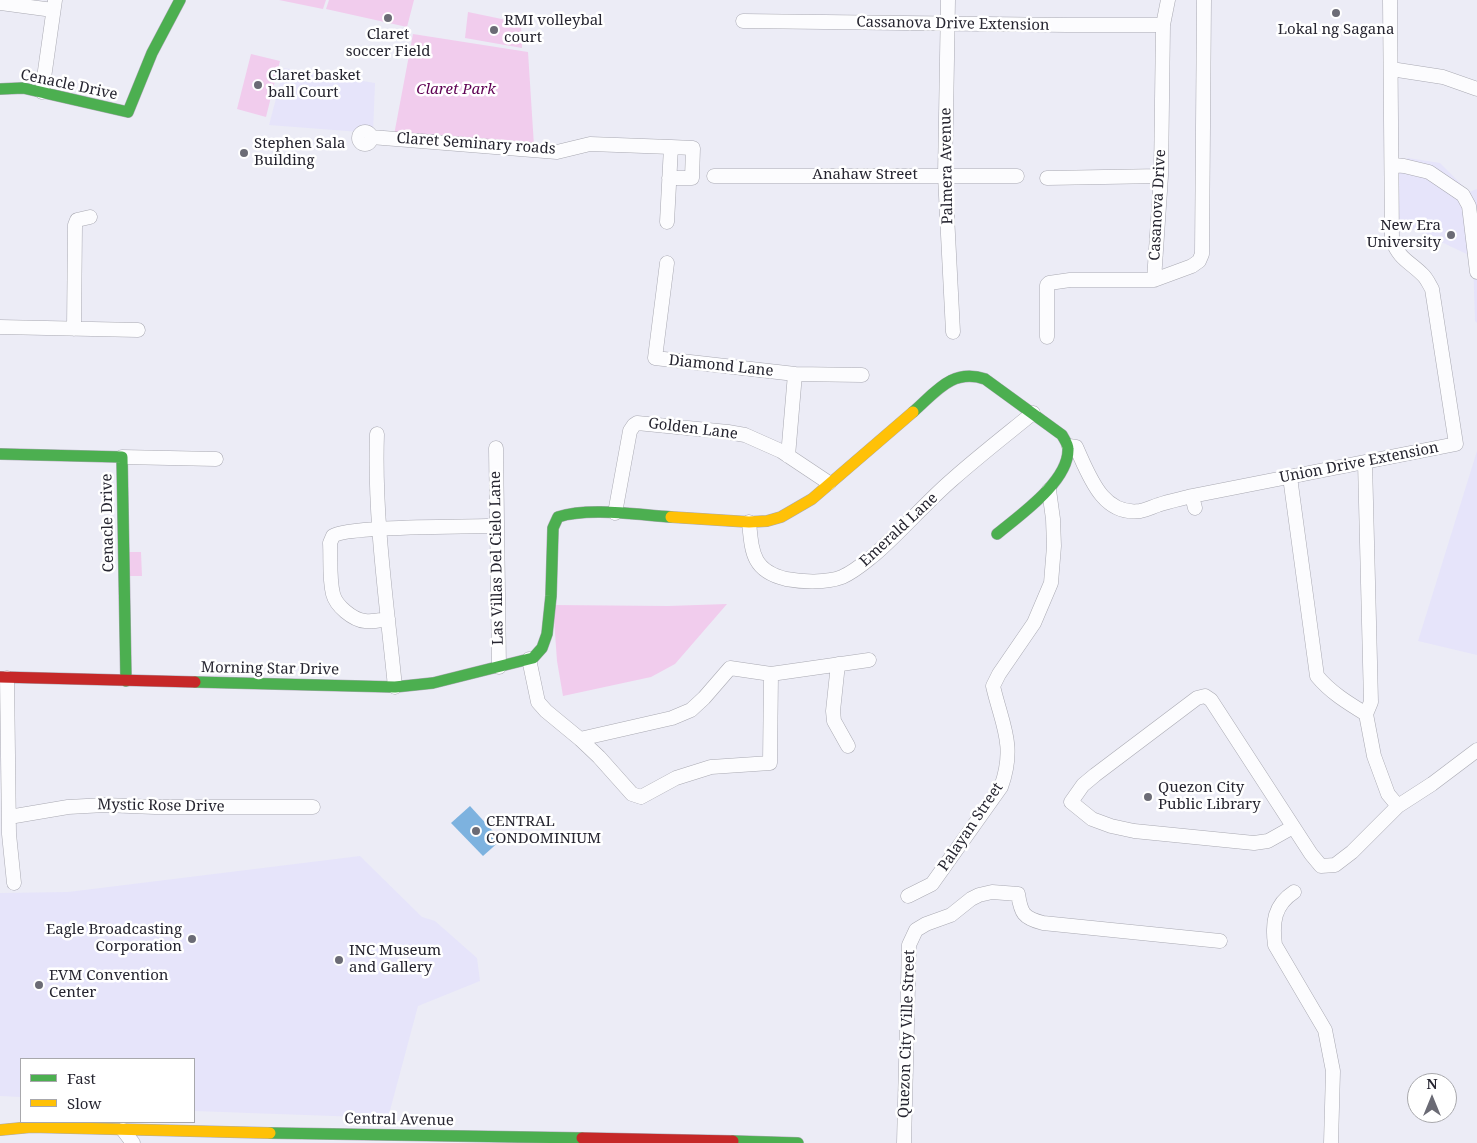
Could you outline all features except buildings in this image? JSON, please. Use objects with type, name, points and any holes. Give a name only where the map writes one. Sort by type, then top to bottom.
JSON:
[{"type":"street","name":"Cenacle Drive","points":[[0,89],[23,88],[128,112],[152,54],[180,0]]},
{"type":"street","name":"Palmera Avenue","points":[[948,0],[945,176],[953,332]]},
{"type":"street","name":"Casanova Drive","points":[[1168,0],[1164,25],[1161,176],[1154,280],[1192,266],[1199,261],[1202,254],[1204,0]]},
{"type":"street","name":"Union Drive Extension","points":[[1069,446],[1076,447],[1093,483],[1115,508],[1129,512],[1142,511],[1159,504],[1193,502],[1290,477],[1456,444],[1432,288],[1425,276],[1405,261],[1396,251],[1392,240],[1390,0]]},
{"type":"street","points":[[0,3],[54,5],[42,92]]},
{"type":"street","name":"Cassanova Drive Extension","points":[[743,21],[1067,26],[1164,25]]},
{"type":"street","points":[[1391,69],[1443,77],[1477,89]]},
{"type":"street","name":"Claret Seminary roads","points":[[371,137],[557,152],[590,144],[693,148],[692,178],[669,178]]},
{"type":"street","points":[[667,222],[671,147]]},
{"type":"street","points":[[1392,165],[1429,172],[1463,195],[1470,212],[1477,272]]},
{"type":"street","name":"Anahaw Street","points":[[714,176],[1017,176]]},
{"type":"street","points":[[1047,178],[1161,176]]},
{"type":"street","points":[[74,329],[74,225],[77,220],[90,217]]},
{"type":"street","name":"Diamond Lane","points":[[667,262],[655,358],[795,374],[862,375]]},
{"type":"street","points":[[1047,336],[1046,292],[1049,283],[1070,280],[1154,280]]},
{"type":"street","points":[[0,327],[138,330]]},
{"type":"street","name":"Diamond Lane","points":[[788,456],[795,374]]},
{"type":"street","points":[[771,674],[770,763],[711,767],[676,778],[644,796],[637,797],[632,794],[599,757],[546,712],[538,702],[532,658],[541,650],[548,625],[555,522],[558,517],[564,514],[615,513],[749,522],[767,521],[780,517],[812,499],[949,381],[960,376],[972,375],[984,379],[1032,413],[1062,435],[1067,440],[1069,446],[1070,453],[1066,463],[1049,490],[997,534]]},
{"type":"street","name":"Emerald Lane","points":[[749,522],[753,556],[762,568],[773,576],[791,580],[810,581],[842,577],[857,568],[895,537],[952,480],[1032,413]]},
{"type":"street","name":"Golden Lane","points":[[615,513],[630,431],[637,424],[744,435],[788,456],[829,483]]},
{"type":"street","points":[[377,434],[376,467],[380,529],[396,688]]},
{"type":"street","name":"Las Villas Del Cielo Lane","points":[[496,448],[499,667]]},
{"type":"street","name":"Cenacle Drive","points":[[0,454],[122,457],[126,681]]},
{"type":"street","points":[[122,457],[216,459]]},
{"type":"street","points":[[1365,462],[1371,702],[1366,714],[1374,756],[1388,794],[1398,806]]},
{"type":"street","points":[[1290,477],[1317,676],[1337,695],[1366,714]]},
{"type":"street","name":"Palayan Street","points":[[908,896],[932,884],[1001,786],[1005,775],[1008,760],[1007,740],[993,686],[999,674],[1034,623],[1051,583],[1054,546],[1049,490]]},
{"type":"street","points":[[388,619],[375,622],[363,621],[352,616],[342,608],[333,596],[330,543],[333,536],[339,532],[380,529],[487,526]]},
{"type":"street","name":"Morning Star Drive","points":[[4,678],[396,688],[432,683],[532,658]]},
{"type":"street","points":[[580,739],[672,718],[691,710],[730,668],[771,674],[869,660]]},
{"type":"street","points":[[838,664],[833,712],[834,721],[848,746]]},
{"type":"street","points":[[4,678],[10,818],[5,834],[14,883]]},
{"type":"street","points":[[1293,827],[1268,841],[1254,843],[1134,831],[1111,826],[1092,819],[1071,802],[1083,785],[1095,775],[1197,698],[1205,696],[1212,700],[1293,827],[1310,854],[1321,866],[1335,865],[1352,852],[1398,806],[1432,784],[1477,750]]},
{"type":"street","name":"Mystic Rose Drive","points":[[10,818],[68,807],[105,805],[155,807],[313,807]]},
{"type":"street","name":"Quezon City Ville Street","points":[[904,1143],[909,944],[916,930],[950,915],[971,899],[992,892],[1018,894],[1020,910],[1030,920],[1043,923],[1220,941]]},
{"type":"street","points":[[1294,892],[1286,898],[1274,914],[1275,945],[1325,1030],[1333,1071],[1331,1143]]},
{"type":"street","name":"Central Avenue","points":[[0,1130],[31,1127],[798,1143]]},
{"type":"street","points":[[123,1130],[133,1143]]},
{"type":"shaded area","points":[[284,68],[375,83],[373,133],[269,125]]},
{"type":"shaded area","name":"New Era University","points":[[1408,158],[1440,163],[1469,192],[1477,189],[1477,323],[1475,321],[1473,257],[1386,216],[1386,170]]},
{"type":"shaded area","points":[[1477,451],[1477,655],[1418,641]]},
{"type":"shaded area","points":[[360,856],[422,917],[435,921],[477,958],[480,981],[418,1006],[388,1118],[195,1111],[195,1058],[20,1058],[20,1097],[0,1096],[0,893],[68,892]]},
{"type":"green space","points":[[279,0],[326,0],[323,9]]},
{"type":"green space","name":"Claret soccer Field","points":[[329,0],[414,0],[407,27],[326,9]]},
{"type":"green space","name":"RMI volleybal court","points":[[468,12],[521,23],[522,48],[465,38]]},
{"type":"green space","name":"Claret Park","points":[[413,34],[528,52],[534,146],[394,135]]},
{"type":"green space","name":"Claret basket ball Court","points":[[251,54],[280,61],[266,117],[237,109]]},
{"type":"green space","points":[[127,552],[141,552],[142,576],[128,576]]},
{"type":"green space","points":[[727,604],[675,664],[651,677],[563,696],[557,661],[553,605],[668,606]]},
{"type":"water","name":"CENTRAL CONDOMINIUM","points":[[470,806],[501,840],[483,856],[451,823]]},
{"type":"traffic: fast","points":[[0,89],[23,88],[128,112],[152,53],[180,0]]},
{"type":"traffic: fast","points":[[913,412],[945,384],[954,379],[973,376],[985,379],[1062,435],[1068,449],[1061,473],[1042,496],[997,534]]},
{"type":"traffic: fast","points":[[0,454],[122,457],[126,681]]},
{"type":"traffic: fast","points":[[195,682],[395,687],[433,683],[533,658],[542,648],[547,634],[551,596],[553,528],[558,517],[584,512],[629,513],[671,517]]},
{"type":"traffic: fast","points":[[270,1133],[582,1138]]},
{"type":"traffic: fast","points":[[733,1141],[798,1143]]},
{"type":"traffic: slow","points":[[671,517],[749,522],[767,521],[781,517],[812,499],[913,412]]},
{"type":"traffic: slow","points":[[0,1130],[31,1127],[270,1133]]},
{"type":"traffic: jam","points":[[0,677],[195,682]]},
{"type":"traffic: jam","points":[[582,1138],[733,1141]]},
{"type":"place","name":"Lokal ng Sagana","points":[[1336,13]]},
{"type":"place","name":"Claret soccer Field","points":[[388,18]]},
{"type":"place","name":"RMI volleybal court","points":[[494,30]]},
{"type":"place","name":"Claret basket ball Court","points":[[258,85]]},
{"type":"place","name":"Stephen Sala Building","points":[[244,153]]},
{"type":"place","name":"New Era University","points":[[1451,235]]},
{"type":"place","name":"Quezon City Public Library","points":[[1148,797]]},
{"type":"place","name":"CENTRAL CONDOMINIUM","points":[[476,831]]},
{"type":"place","name":"Eagle Broadcasting Corporation","points":[[192,939]]},
{"type":"place","name":"INC Museum and Gallery","points":[[339,960]]},
{"type":"place","name":"EVM Convention Center","points":[[39,985]]}]
